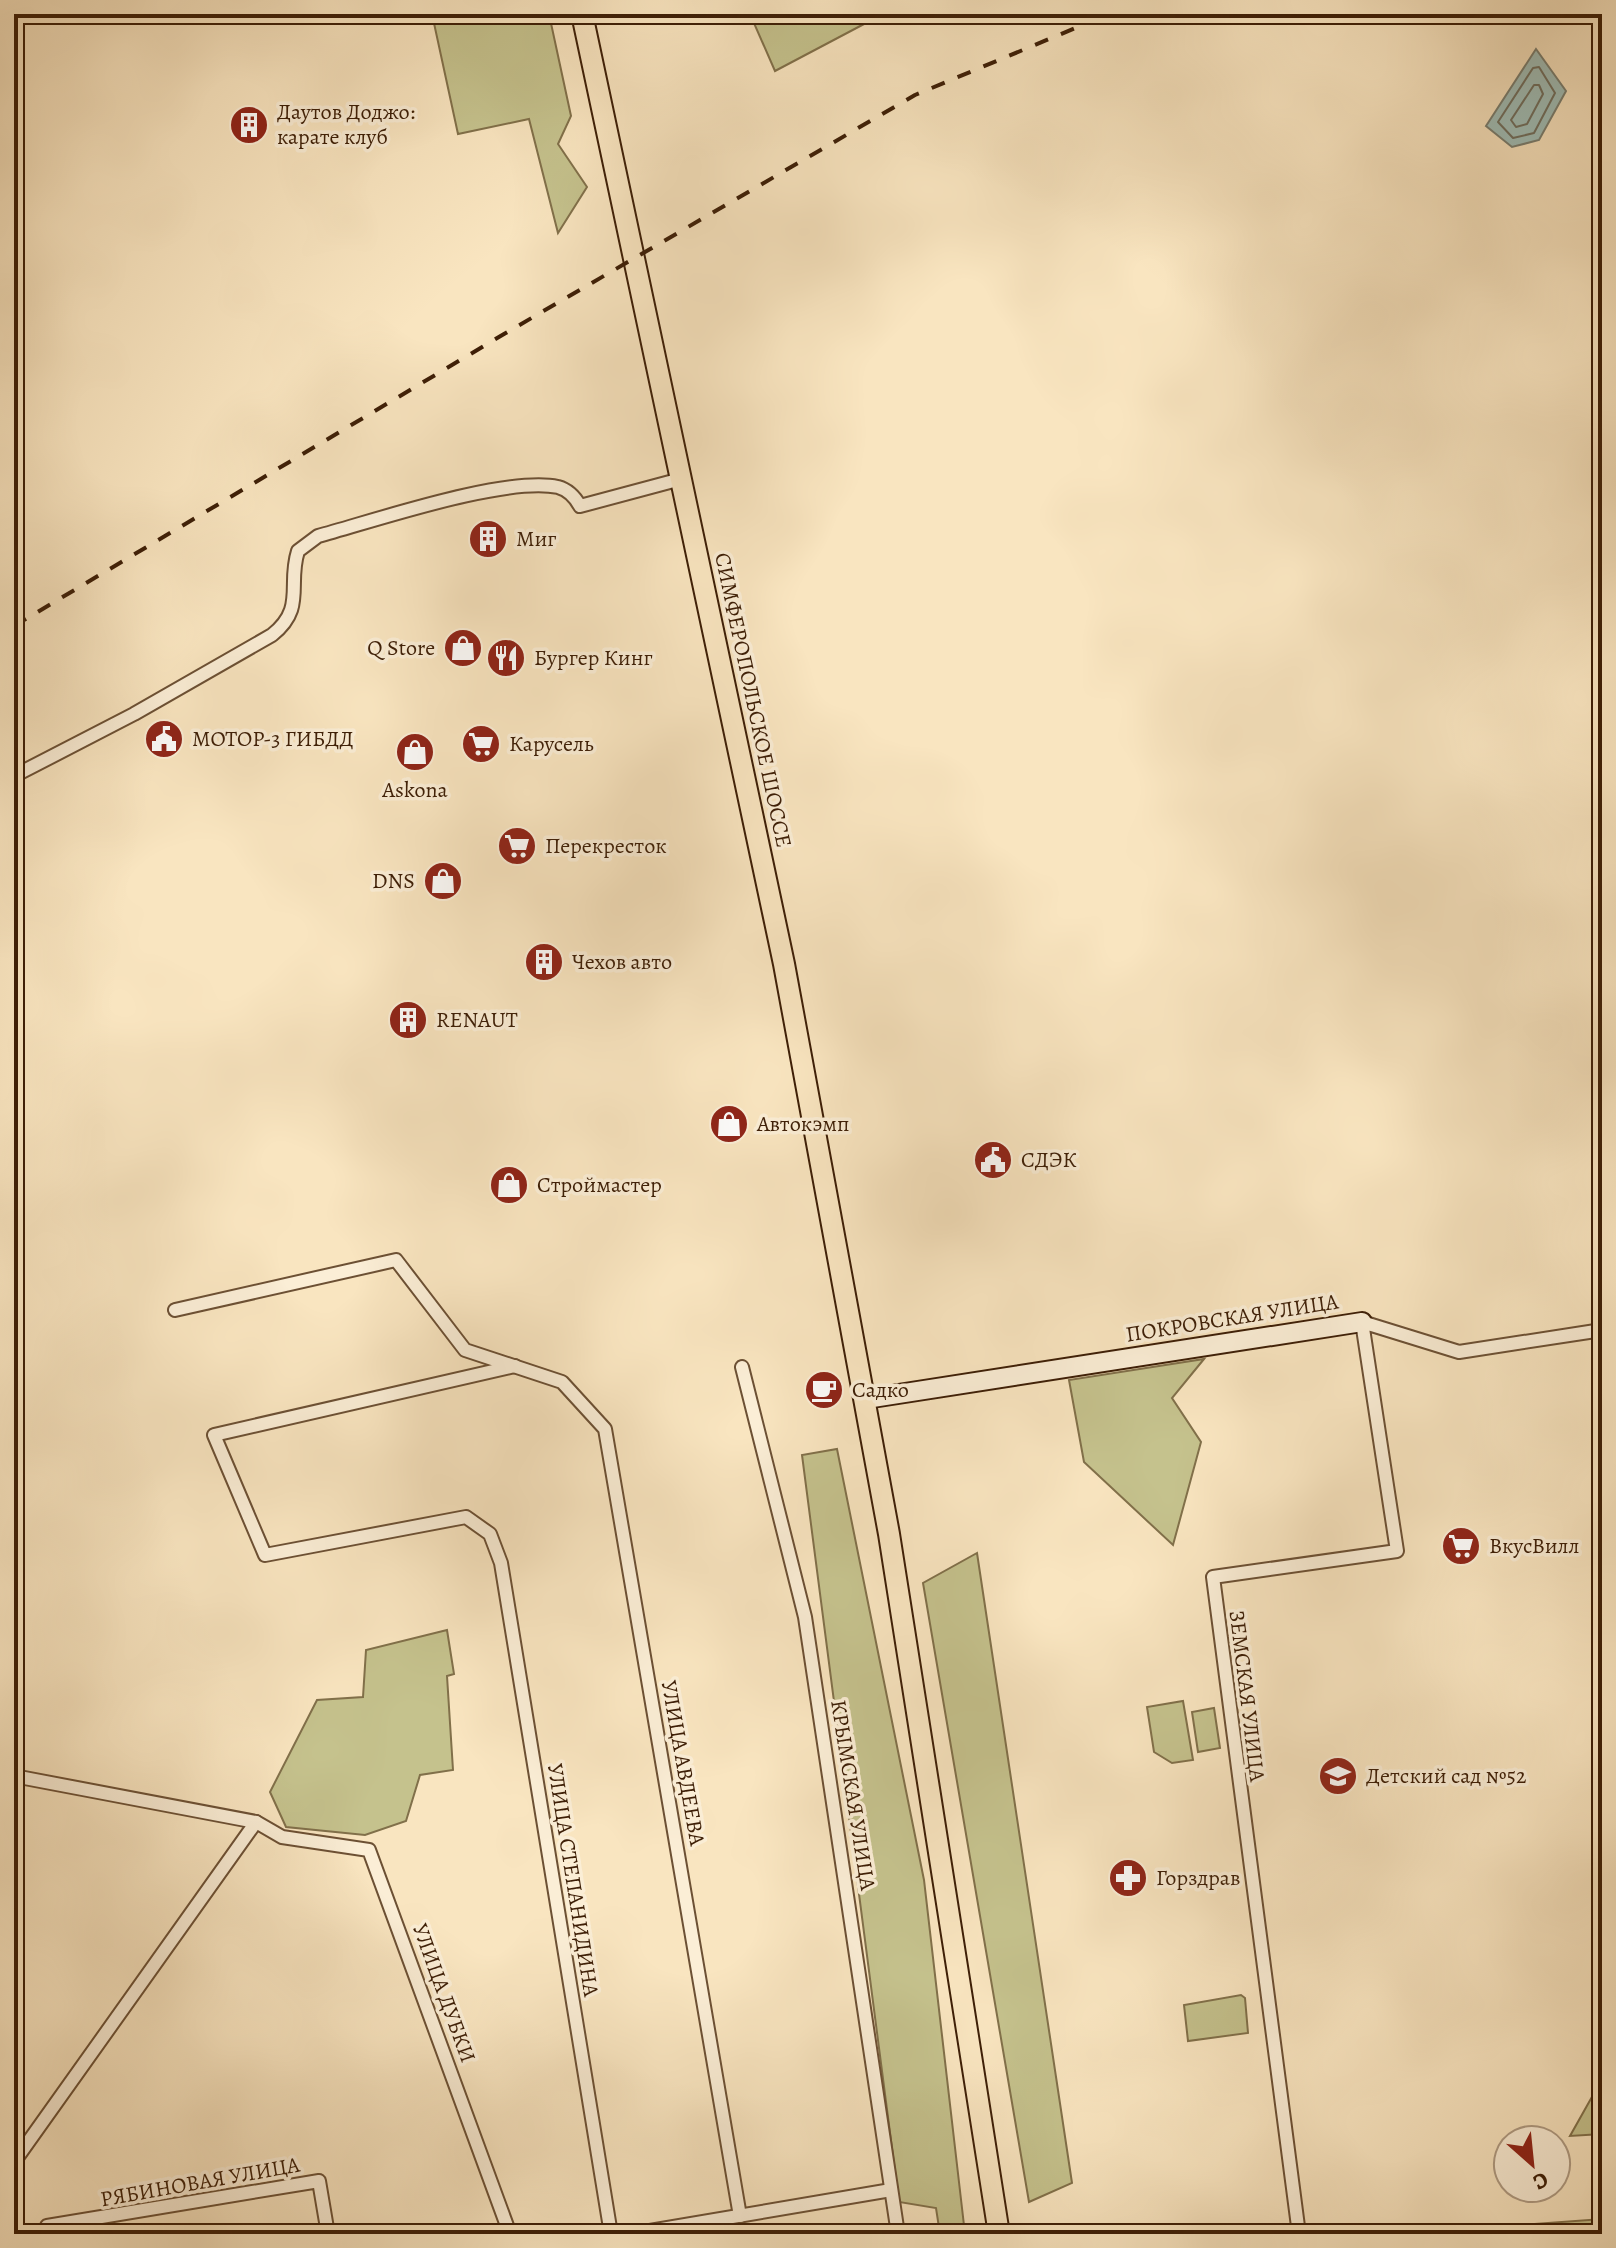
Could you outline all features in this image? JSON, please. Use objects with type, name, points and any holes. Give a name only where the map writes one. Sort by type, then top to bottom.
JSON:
[{"type":"main road","name":"СИМФЕРОПОЛЬСКОЕ ШОССЕ","points":[[582,14],[784,964],[866,1399],[999,2234]]},
{"type":"street","points":[[14,776],[134,714],[272,635],[293,609],[298,551],[318,536],[463,497],[519,487],[568,490],[580,506],[681,479]]},
{"type":"street","name":"УЛИЦА АВДЕЕВА","points":[[175,1310],[396,1260],[465,1350],[562,1382],[605,1429],[740,2216]]},
{"type":"street","name":"ПОКРОВСКАЯ УЛИЦА","points":[[866,1399],[1362,1322],[1459,1352],[1602,1330]]},
{"type":"street","name":"ЗЕМСКАЯ УЛИЦА","points":[[1299,2234],[1213,1577],[1397,1551],[1362,1322]]},
{"type":"street","name":"УЛИЦА СТЕПАНИДИНА","points":[[515,1366],[214,1435],[265,1555],[466,1517],[490,1534],[501,1563],[611,2234]]},
{"type":"street","name":"КРЫМСКАЯ УЛИЦА","points":[[742,1367],[805,1617],[898,2234]]},
{"type":"street","points":[[14,1776],[256,1822],[14,2162]]},
{"type":"street","name":"УЛИЦА ДУБКИ","points":[[256,1822],[282,1837],[369,1850],[510,2234]]},
{"type":"street","name":"РЯБИНОВАЯ УЛИЦА","points":[[47,2226],[84,2228],[319,2181],[328,2234]]},
{"type":"street","points":[[632,2234],[891,2190]]},
{"type":"shaded area","points":[[432,14],[549,14],[571,116],[558,144],[587,187],[558,233],[529,119],[458,134]]},
{"type":"shaded area","points":[[750,14],[883,14],[775,71]]},
{"type":"shaded area","points":[[1204,1359],[1172,1398],[1201,1442],[1173,1545],[1084,1462],[1069,1380]]},
{"type":"shaded area","points":[[837,1449],[924,1880],[965,2234],[940,2234],[936,2208],[899,2202],[802,1455]]},
{"type":"shaded area","points":[[977,1553],[1072,2183],[1029,2202],[923,1583]]},
{"type":"shaded area","points":[[447,1630],[454,1674],[447,1676],[453,1770],[420,1775],[406,1821],[365,1835],[286,1827],[270,1792],[317,1700],[363,1697],[366,1650]]},
{"type":"shaded area","points":[[1183,1701],[1193,1760],[1172,1763],[1154,1752],[1147,1707]]},
{"type":"shaded area","points":[[1214,1708],[1220,1748],[1198,1752],[1192,1712]]},
{"type":"shaded area","points":[[1241,1995],[1245,1998],[1248,2033],[1188,2041],[1184,2005]]},
{"type":"shaded area","points":[[1602,2079],[1602,2134],[1572,2136]]},
{"type":"shaded area","points":[[1602,2219],[1602,2234],[1510,2234],[1509,2226]]},
{"type":"water","points":[[1536,49],[1566,91],[1539,140],[1512,147],[1486,126]]},
{"type":"railway","points":[[14,626],[504,334],[915,95],[1109,14]]},
{"type":"place","name":"Даутов Доджо: карате клуб","points":[[249,125]]},
{"type":"place","name":"Миг","points":[[488,539]]},
{"type":"place","name":"Q Store","points":[[463,648]]},
{"type":"place","name":"Бургер Кинг","points":[[506,658]]},
{"type":"place","name":"МОТОР-3 ГИБДД","points":[[164,739]]},
{"type":"place","name":"Карусель","points":[[481,744]]},
{"type":"place","name":"Askona","points":[[415,752]]},
{"type":"place","name":"Перекресток","points":[[517,846]]},
{"type":"place","name":"DNS","points":[[443,881]]},
{"type":"place","name":"Чехов авто","points":[[544,962]]},
{"type":"place","name":"RENAUT","points":[[408,1020]]},
{"type":"place","name":"Автокэмп","points":[[729,1124]]},
{"type":"place","name":"СДЭК","points":[[993,1160]]},
{"type":"place","name":"Строймастер","points":[[509,1185]]},
{"type":"place","name":"Садко","points":[[824,1390]]},
{"type":"place","name":"ВкусВилл","points":[[1461,1546]]},
{"type":"place","name":"Детский сад №52","points":[[1338,1776]]},
{"type":"place","name":"Горздрав","points":[[1128,1878]]}]
